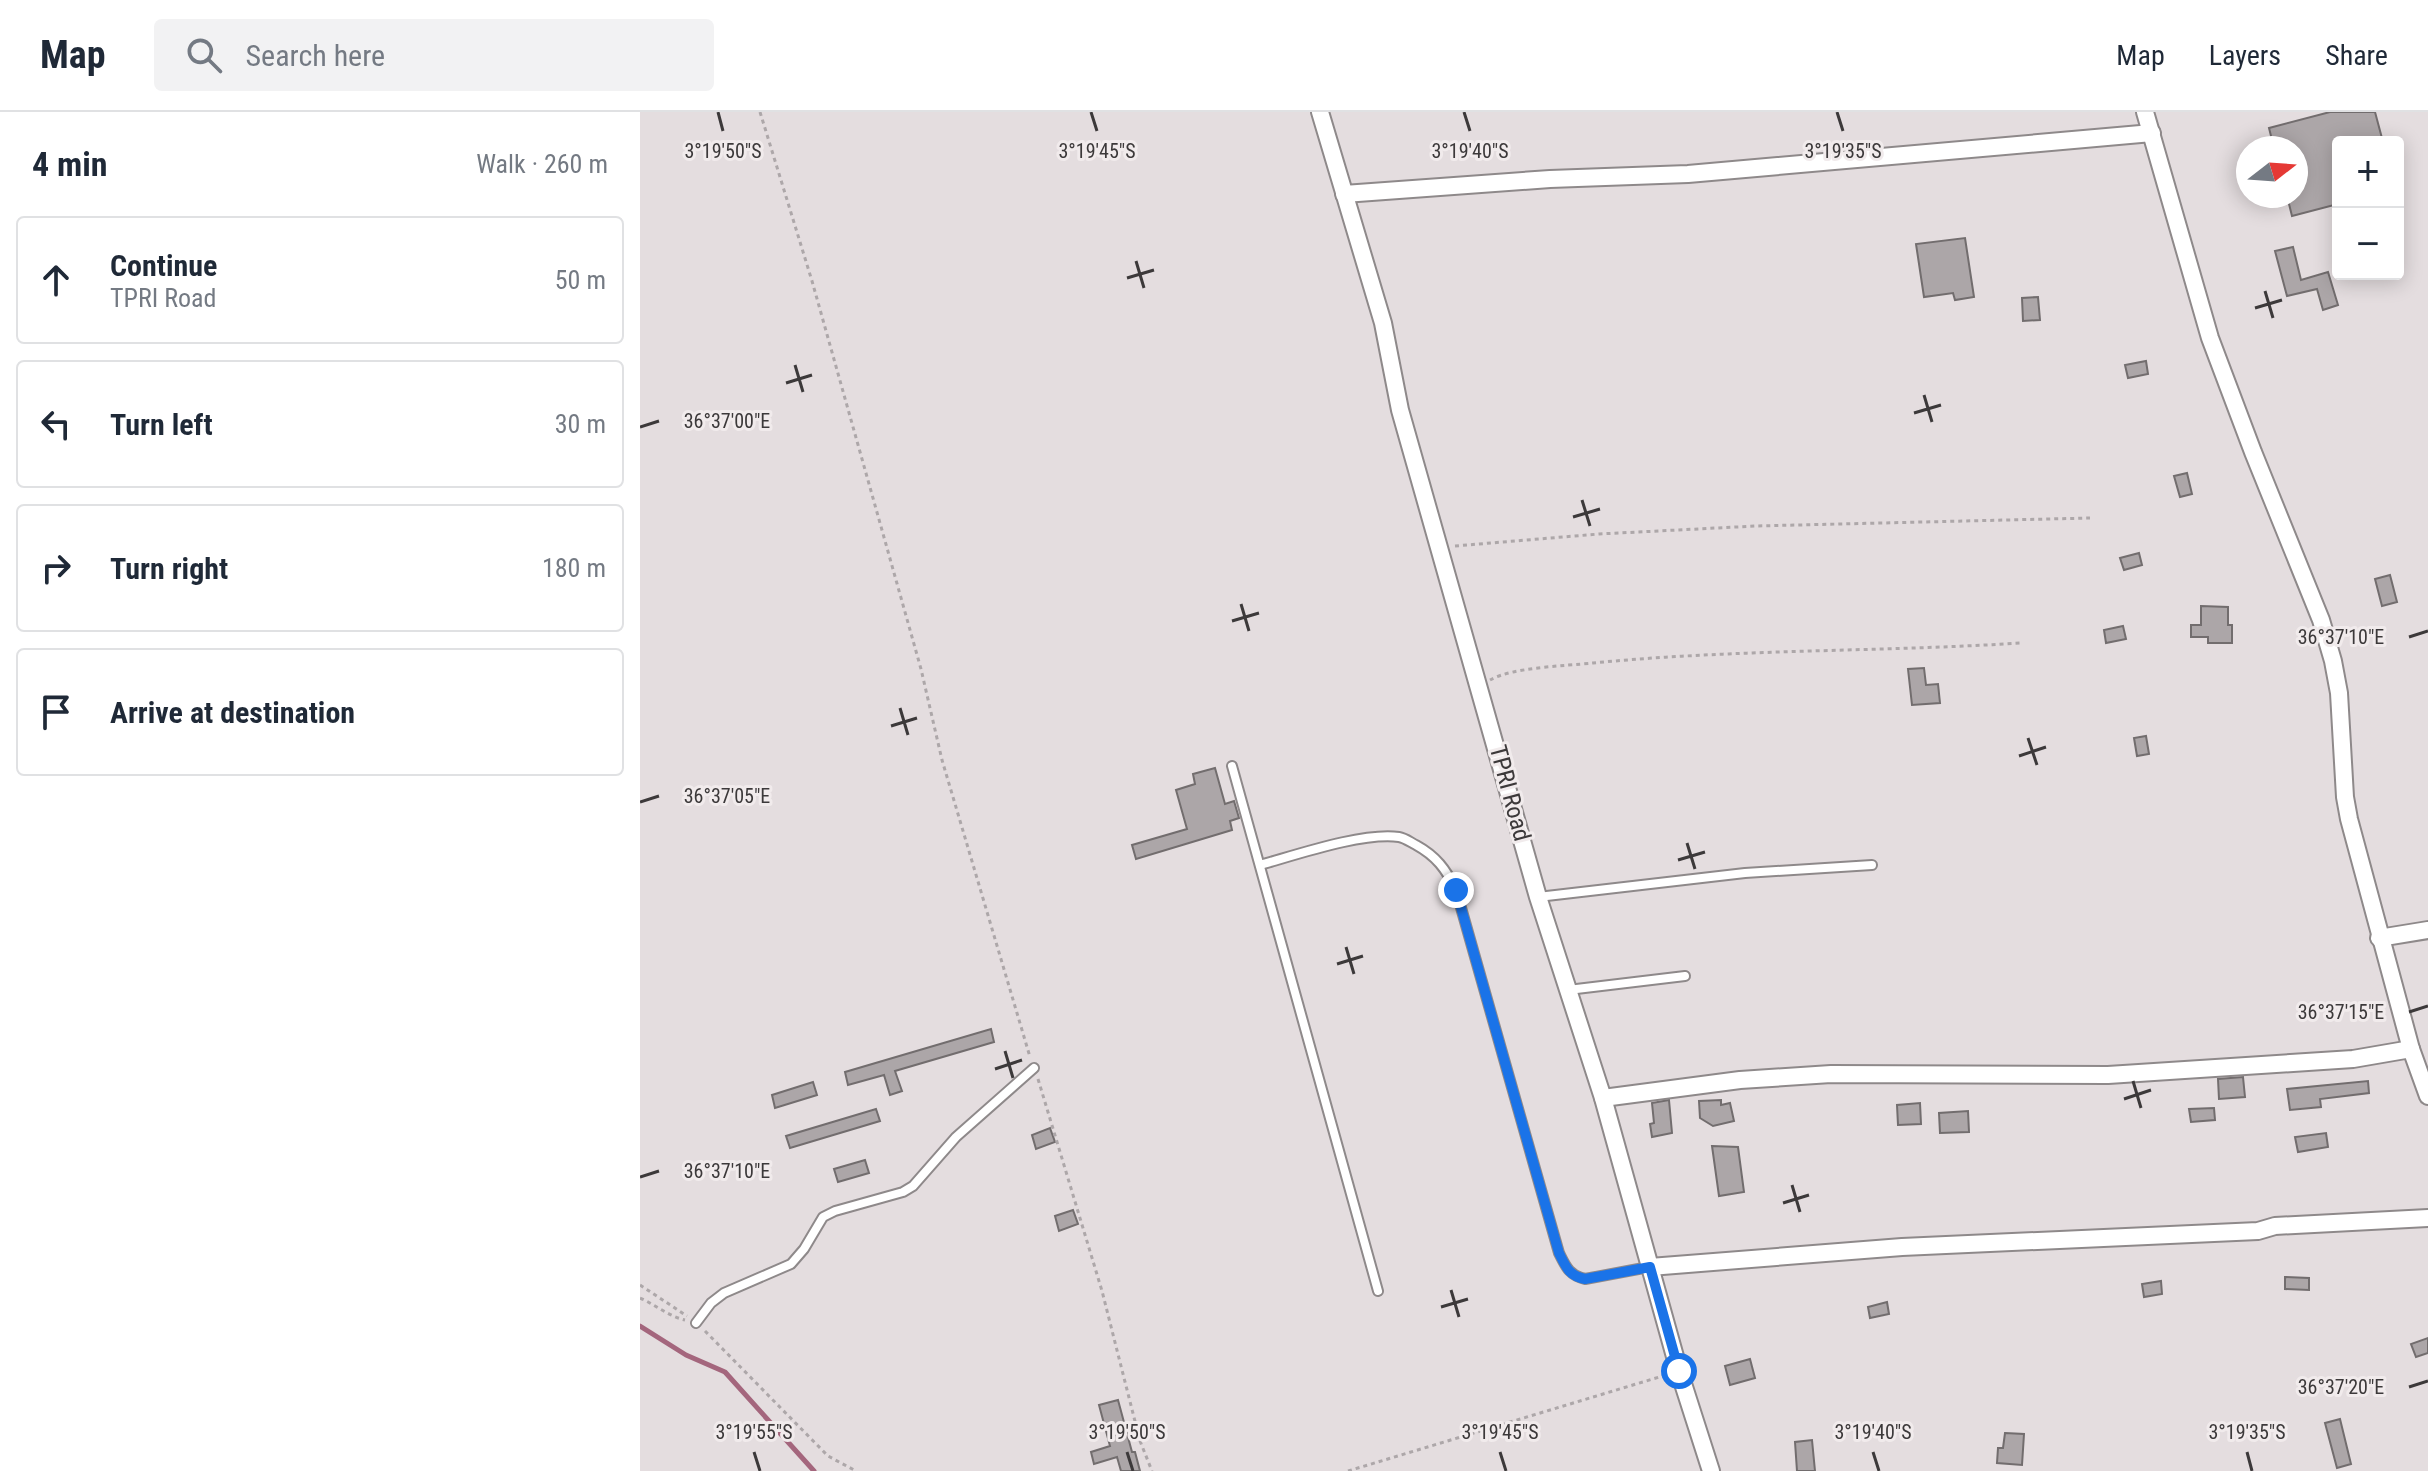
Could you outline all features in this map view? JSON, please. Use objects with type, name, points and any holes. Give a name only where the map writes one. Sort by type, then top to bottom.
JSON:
[{"type":"street","name":"TPRI Road","points":[[1320,112],[1383,323],[1400,410],[1538,897],[1603,1098],[1679,1371],[1711,1471]]},
{"type":"street","points":[[2145,112],[2210,338],[2321,620],[2333,661],[2339,693],[2349,819],[2379,938],[2428,1096]]},
{"type":"street","points":[[1344,194],[1535,179],[1688,174],[2152,133]]},
{"type":"street","points":[[2379,938],[2428,930]]},
{"type":"street","points":[[1603,1098],[1740,1080],[1831,1074],[2108,1075],[2353,1059],[2411,1049]]},
{"type":"street","points":[[1650,1267],[1902,1247],[2258,1231],[2275,1226],[2428,1218]]},
{"type":"lane","points":[[1232,766],[1378,1291]]},
{"type":"lane","points":[[1260,865],[1321,847],[1379,837],[1402,838],[1431,854],[1447,871],[1456,890],[1559,1253],[1568,1272],[1585,1279],[1650,1267]]},
{"type":"lane","points":[[1538,897],[1745,873],[1872,865]]},
{"type":"lane","points":[[1568,990],[1685,976]]},
{"type":"lane","points":[[696,1323],[711,1303],[724,1293],[791,1264],[823,1217],[903,1192],[913,1186],[956,1137],[1034,1068]]},
{"type":"path","points":[[760,112],[812,281],[921,669],[946,775],[1048,1106],[1102,1291],[1140,1441],[1152,1471]]},
{"type":"path","points":[[1439,547],[1756,526],[2090,518]]},
{"type":"path","points":[[1480,686],[1499,675],[1651,657],[2021,643]]},
{"type":"path","points":[[640,1285],[696,1323],[828,1456],[856,1471]]},
{"type":"path","points":[[640,1298],[653,1303],[663,1312],[696,1323]]},
{"type":"path","points":[[1348,1471],[1679,1371]]},
{"type":"building","points":[[2330,112],[2375,112],[2381,136],[2332,136],[2332,206],[2292,216],[2290,208],[2308,208],[2308,136],[2271,136],[2269,128]]},
{"type":"building","points":[[1965,238],[1974,297],[1955,300],[1953,293],[1924,297],[1916,244]]},
{"type":"building","points":[[2293,247],[2301,280],[2328,272],[2338,305],[2323,310],[2317,289],[2287,296],[2275,251]]},
{"type":"building","points":[[2038,297],[2040,320],[2023,321],[2022,298]]},
{"type":"building","points":[[2146,361],[2148,374],[2128,378],[2125,365]]},
{"type":"building","points":[[2187,473],[2192,494],[2180,497],[2174,476]]},
{"type":"building","points":[[2139,553],[2142,565],[2124,570],[2120,558]]},
{"type":"building","points":[[2390,575],[2397,602],[2382,606],[2375,579]]},
{"type":"building","points":[[2201,606],[2228,607],[2232,643],[2208,643],[2208,637],[2191,637],[2191,625],[2201,625]]},
{"type":"building","points":[[2123,626],[2126,639],[2106,643],[2104,630]]},
{"type":"building","points":[[1924,668],[1926,685],[1938,684],[1940,703],[1912,705],[1908,669]]},
{"type":"building","points":[[2146,736],[2149,754],[2137,756],[2134,738]]},
{"type":"building","points":[[1215,768],[1225,804],[1234,801],[1239,818],[1230,821],[1232,830],[1136,859],[1132,845],[1187,829],[1176,790],[1195,784],[1193,774]]},
{"type":"building","points":[[991,1029],[994,1042],[895,1071],[902,1091],[890,1095],[884,1075],[848,1085],[845,1072]]},
{"type":"building","points":[[2243,1077],[2245,1097],[2219,1099],[2218,1079]]},
{"type":"building","points":[[2368,1081],[2369,1093],[2320,1099],[2321,1107],[2290,1110],[2287,1089]]},
{"type":"building","points":[[813,1082],[817,1095],[775,1108],[772,1095]]},
{"type":"building","points":[[1669,1100],[1672,1133],[1652,1137],[1652,1103]]},
{"type":"building","points":[[1721,1100],[1721,1105],[1730,1103],[1734,1121],[1713,1126],[1700,1118],[1699,1101]]},
{"type":"building","points":[[1920,1103],[1921,1124],[1898,1125],[1897,1105]]},
{"type":"building","points":[[2214,1108],[2215,1120],[2191,1122],[2189,1109]]},
{"type":"building","points":[[876,1109],[880,1121],[790,1148],[786,1136]]},
{"type":"building","points":[[1968,1111],[1969,1132],[1940,1133],[1939,1113]]},
{"type":"building","points":[[1050,1128],[1055,1142],[1036,1149],[1032,1135]]},
{"type":"building","points":[[2326,1133],[2328,1147],[2298,1152],[2295,1137]]},
{"type":"building","points":[[1712,1146],[1738,1147],[1744,1192],[1719,1196]]},
{"type":"building","points":[[865,1160],[869,1173],[838,1182],[834,1169]]},
{"type":"building","points":[[1073,1210],[1078,1224],[1059,1231],[1055,1216]]},
{"type":"building","points":[[2285,1277],[2309,1278],[2309,1290],[2285,1289]]},
{"type":"building","points":[[2161,1281],[2162,1294],[2144,1297],[2142,1284]]},
{"type":"building","points":[[1887,1302],[1889,1314],[1870,1318],[1868,1307]]},
{"type":"building","points":[[2428,1338],[2428,1353],[2416,1357],[2411,1344]]},
{"type":"building","points":[[1750,1359],[1755,1378],[1730,1385],[1725,1366]]},
{"type":"building","points":[[1118,1400],[1140,1471],[1121,1471],[1117,1457],[1094,1464],[1091,1452],[1110,1446],[1099,1405]]},
{"type":"building","points":[[2340,1419],[2351,1464],[2337,1468],[2325,1423]]},
{"type":"building","points":[[2005,1433],[2024,1434],[2022,1465],[1997,1463],[1998,1448],[2003,1448]]},
{"type":"building","points":[[1812,1440],[1815,1471],[1797,1471],[1795,1442]]},
{"type":"waterway","points":[[640,1326],[686,1355],[725,1372],[814,1471]]},
{"type":"route","points":[[1456,890],[1559,1253],[1568,1272],[1585,1279],[1650,1267],[1679,1371]]}]
